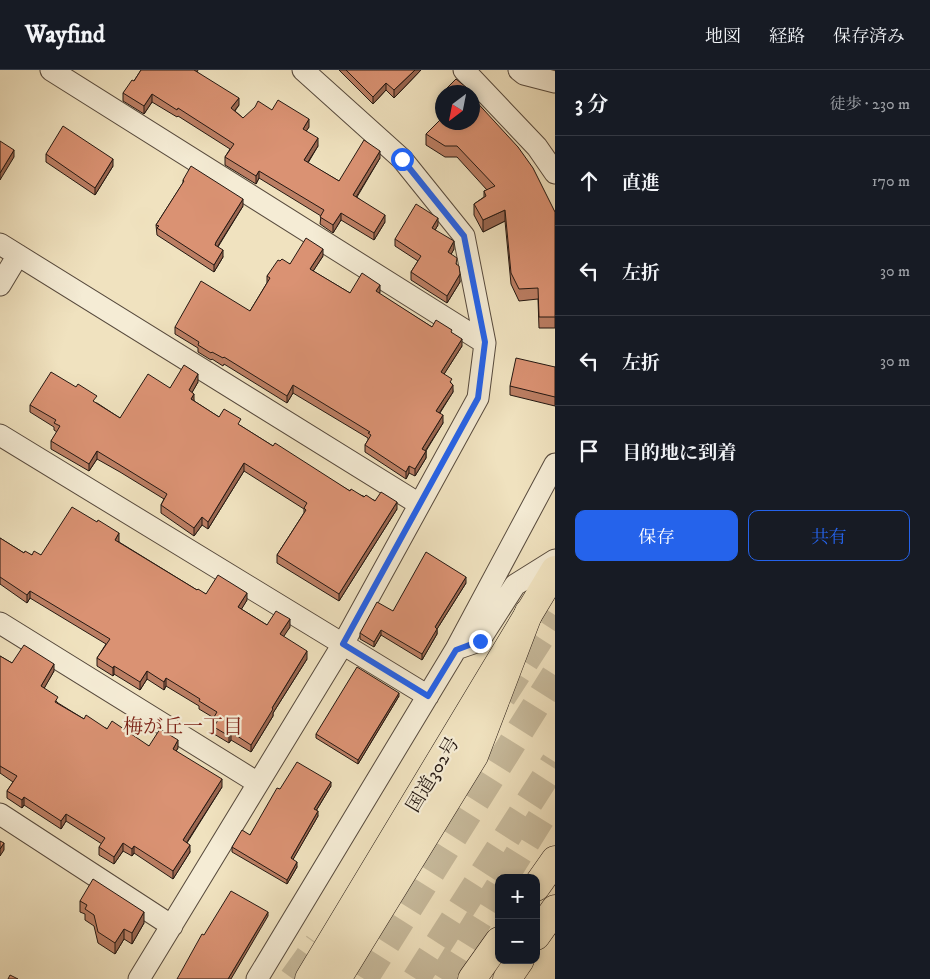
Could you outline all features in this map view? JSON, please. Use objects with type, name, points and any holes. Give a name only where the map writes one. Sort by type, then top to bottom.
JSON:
[{"type":"highway","name":"国道302号","points":[[309,979],[555,570]]},
{"type":"highway","points":[[337,979],[474,756],[528,612]]},
{"type":"highway","points":[[540,881],[555,860]]},
{"type":"highway","points":[[540,930],[555,909]]},
{"type":"highway","points":[[472,979],[495,947]]},
{"type":"highway","points":[[507,979],[517,964]]},
{"type":"street","points":[[51,70],[485,342]]},
{"type":"street","points":[[139,979],[343,644],[478,398],[485,342],[464,236],[402,159],[303,70]]},
{"type":"street","points":[[464,70],[537,148],[555,173]]},
{"type":"street","points":[[519,70],[524,74],[555,82]]},
{"type":"street","points":[[0,285],[9,249],[419,504]]},
{"type":"street","points":[[0,435],[428,696]]},
{"type":"street","points":[[257,979],[456,650],[555,464]]},
{"type":"street","points":[[456,650],[480,641],[516,585],[555,560]]},
{"type":"street","points":[[0,623],[258,783]]},
{"type":"street","points":[[0,814],[172,926]]},
{"type":"building","points":[[141,70],[194,70],[239,98],[231,108],[243,118],[255,107],[258,101],[272,110],[278,100],[309,119],[303,129],[318,138],[304,160],[339,181],[364,140],[380,151],[353,195],[385,215],[374,233],[341,213],[333,225],[320,217],[324,210],[259,171],[256,176],[225,157],[234,144],[178,108],[177,110],[152,94],[144,106],[123,93]]},
{"type":"building","points":[[346,70],[415,70],[394,90],[386,83],[373,97]]},
{"type":"building","points":[[456,79],[463,85],[450,85]]},
{"type":"building","points":[[480,106],[518,147],[533,168],[555,212],[555,317],[539,317],[538,288],[519,289],[511,273],[505,210],[483,220],[474,204],[486,196],[484,191],[495,186],[457,146],[445,146],[426,134],[435,125],[435,130],[480,130]]},
{"type":"building","points":[[63,126],[113,159],[95,188],[46,154]]},
{"type":"building","points":[[0,141],[14,150],[0,173]]},
{"type":"building","points":[[191,166],[243,199],[216,242],[215,245],[223,250],[214,265],[157,228],[159,226],[156,225],[184,181]]},
{"type":"building","points":[[416,204],[438,218],[432,228],[454,241],[448,252],[457,258],[456,264],[459,266],[460,274],[447,296],[411,272],[421,256],[395,239]]},
{"type":"building","points":[[306,238],[323,249],[310,269],[350,293],[362,273],[380,285],[376,291],[432,327],[436,320],[462,339],[441,372],[452,379],[450,382],[453,385],[436,411],[443,415],[422,449],[426,451],[415,469],[409,466],[406,472],[365,445],[371,435],[368,433],[370,432],[293,385],[287,396],[224,357],[211,353],[198,345],[199,342],[175,327],[201,281],[250,311],[270,278],[267,276],[278,260],[282,259],[290,264]]},
{"type":"building","points":[[516,358],[555,367],[555,397],[510,386]]},
{"type":"building","points":[[184,365],[198,374],[189,390],[194,394],[191,399],[219,417],[224,409],[241,419],[238,424],[273,446],[275,443],[350,491],[351,489],[364,497],[366,495],[375,501],[381,492],[397,502],[339,594],[277,555],[306,510],[304,508],[307,503],[244,463],[208,522],[202,517],[194,528],[161,505],[167,494],[97,451],[89,464],[51,441],[60,426],[54,423],[56,420],[30,405],[51,372],[76,387],[78,384],[97,396],[93,401],[120,418],[148,374],[170,388]]},
{"type":"building","points":[[72,507],[119,533],[115,540],[197,590],[206,594],[218,575],[247,593],[238,607],[267,625],[276,611],[290,619],[280,634],[307,651],[251,745],[231,732],[229,736],[214,727],[218,720],[214,717],[217,712],[166,678],[164,682],[147,671],[140,682],[97,658],[110,639],[30,591],[27,595],[0,577],[0,538],[24,553],[25,551],[32,555],[34,551],[41,555]]},
{"type":"building","points":[[426,552],[466,577],[435,627],[437,629],[422,654],[381,630],[374,642],[360,633],[377,602],[393,611]]},
{"type":"building","points":[[24,645],[54,664],[41,686],[58,697],[55,702],[84,719],[86,715],[107,729],[112,721],[149,746],[160,729],[178,740],[173,749],[222,779],[183,840],[190,845],[173,871],[134,846],[132,849],[123,843],[114,857],[99,847],[105,838],[66,814],[61,821],[24,797],[22,800],[7,791],[17,776],[0,766],[0,656],[12,663]]},
{"type":"building","points":[[357,667],[399,693],[358,760],[316,734]]},
{"type":"building","points":[[297,762],[331,782],[314,809],[318,811],[291,858],[297,862],[287,880],[232,847],[242,830],[250,835],[277,788],[280,789]]},
{"type":"building","points":[[0,841],[4,843],[0,849]]},
{"type":"building","points":[[93,879],[144,912],[132,933],[124,929],[115,943],[98,932],[94,915],[85,909],[87,905],[80,901]]},
{"type":"building","points":[[231,891],[268,912],[228,979],[177,979],[202,934],[204,935]]},
{"type":"building","points":[[10,975],[18,979],[8,979]]},
{"type":"tunnel","points":[[502,697],[555,615]]},
{"type":"tunnel","points":[[364,979],[555,675]]},
{"type":"tunnel","points":[[416,979],[555,762]]},
{"type":"tunnel","points":[[506,874],[541,818]]},
{"type":"tunnel","points":[[442,979],[495,893]]},
{"type":"tunnel","points":[[293,979],[318,944]]},
{"type":"district","name":"梅が丘一丁目","points":[[183,726]]},
{"type":"route","points":[[402,159],[464,236],[485,342],[478,398],[343,644],[428,696],[456,650],[480,641]]}]
